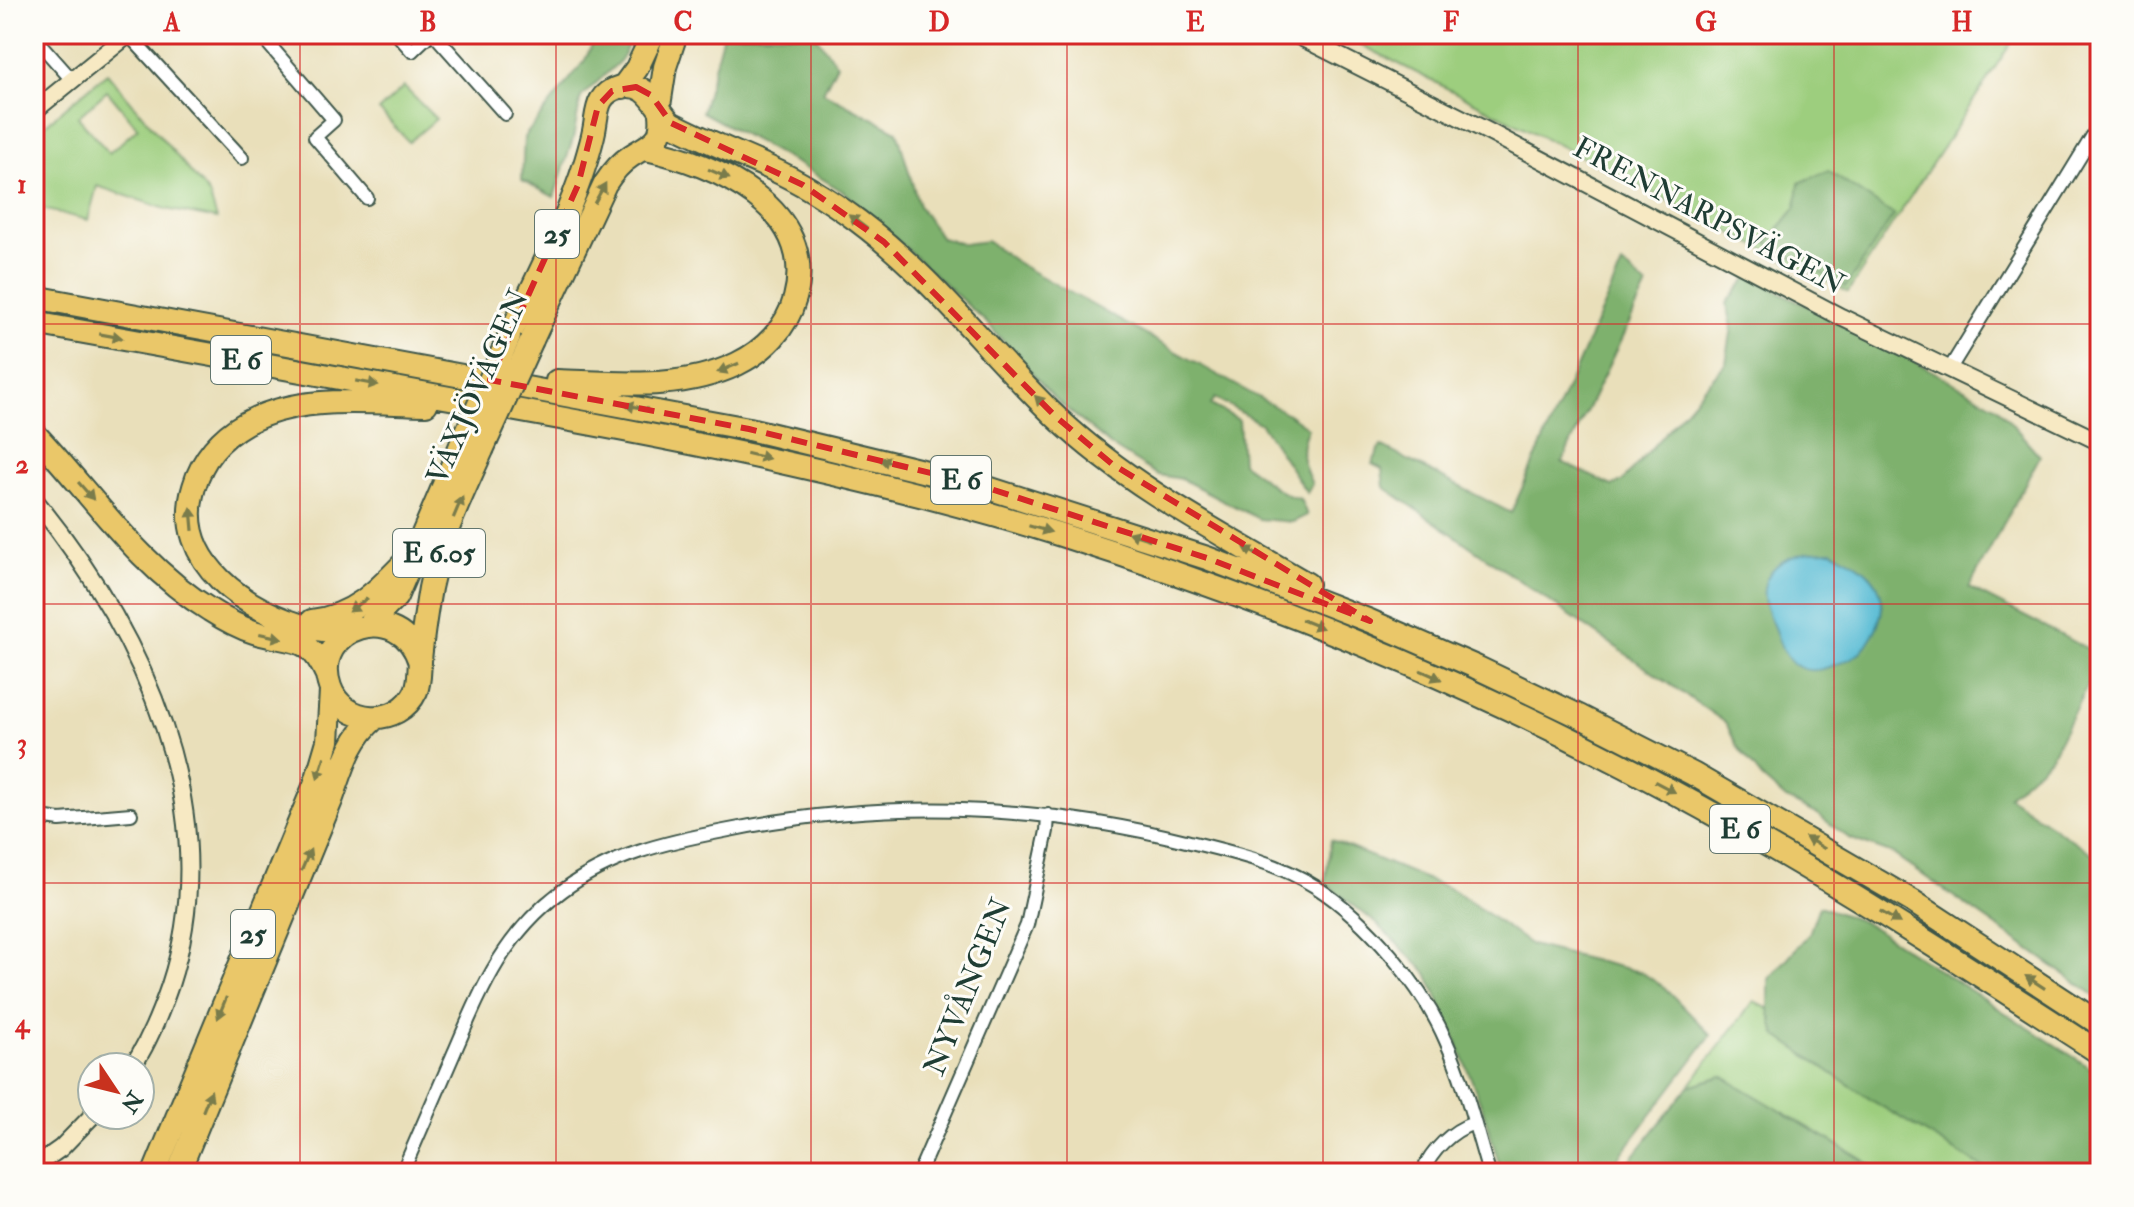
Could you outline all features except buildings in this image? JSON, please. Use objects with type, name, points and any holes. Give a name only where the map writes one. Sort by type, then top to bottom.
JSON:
[{"type":"highway","name":"VÄXJÖVÄGEN","points":[[178,1173],[350,749],[362,728],[375,718],[400,710],[410,701],[420,676],[425,616],[437,560],[509,337],[572,199],[601,100],[623,87],[637,68],[653,34]]},
{"type":"highway","name":"VÄXJÖVÄGEN","points":[[154,1173],[316,782],[328,741],[332,651],[396,597],[414,553],[532,340],[605,184],[620,164],[659,134],[665,67],[676,34]]},
{"type":"highway","points":[[623,87],[636,87],[647,92],[660,110],[682,129],[803,185],[857,221],[884,242],[936,292],[1055,416],[1112,464],[1154,494],[1370,621]]},
{"type":"highway","points":[[483,379],[655,383],[699,378],[738,364],[761,349],[779,331],[793,305],[799,272],[794,248],[783,223],[770,207],[741,185],[692,163],[640,151],[621,153],[609,148],[595,127]]},
{"type":"highway","name":"E 6","points":[[34,297],[749,429],[972,483],[1207,558],[1370,621],[1555,704],[1707,782],[1912,901],[2100,1024]]},
{"type":"highway","name":"E 6","points":[[34,323],[727,449],[889,486],[1058,534],[1156,567],[1346,638],[1570,738],[1698,805],[1899,922],[2100,1053]]},
{"type":"highway","points":[[420,663],[412,645],[397,631],[378,625],[358,629],[310,628],[262,610],[226,586],[211,571],[194,537],[190,515],[191,494],[197,474],[209,454],[226,436],[267,414],[313,404],[491,405]]},
{"type":"highway","points":[[34,433],[128,540],[176,585],[228,621],[250,631],[308,646],[321,660],[329,683],[345,708],[354,714],[375,718]]},
{"type":"highway","points":[[285,620],[313,621],[348,613],[366,600],[414,553]]},
{"type":"street","points":[[34,111],[129,34],[242,158]]},
{"type":"street","points":[[260,34],[334,120],[315,137],[367,198]]},
{"type":"street","points":[[397,34],[412,51],[432,34],[505,114]]},
{"type":"street","name":"FRENNARPSVÄGEN","points":[[1295,34],[1841,317],[2100,442]]},
{"type":"street","points":[[34,37],[73,81]]},
{"type":"street","points":[[1949,370],[2100,124]]},
{"type":"street","points":[[34,499],[95,583],[138,657],[174,755],[188,829],[186,906],[179,958],[159,1016],[140,1051]]},
{"type":"street","points":[[402,1173],[486,979],[504,951],[539,910],[583,877],[619,858],[678,840],[812,815],[929,809],[1048,815],[1157,834],[1252,857],[1315,887],[1366,928],[1412,983],[1446,1040],[1489,1173]]},
{"type":"street","points":[[34,816],[60,820],[131,814]]},
{"type":"street","name":"NYVÅNGEN","points":[[919,1173],[1027,925],[1048,815]]},
{"type":"street","points":[[1422,1173],[1429,1159],[1458,1129],[1474,1123]]},
{"type":"street","points":[[34,1167],[61,1148],[77,1131]]},
{"type":"highlighted area","points":[[636,87],[651,95],[671,123],[803,185],[884,242],[1055,416],[1112,464],[1370,621],[1207,558],[972,483],[749,429],[490,380],[578,185],[598,106],[612,91]]},
{"type":"green space","points":[[597,34],[634,34],[620,61],[581,97],[573,139],[554,197],[522,180],[524,137],[585,60]]},
{"type":"green space","points":[[723,34],[814,34],[837,64],[823,92],[897,131],[919,206],[941,238],[963,244],[987,241],[1019,264],[1308,428],[1302,450],[1312,484],[1307,493],[1261,424],[1215,398],[1211,405],[1239,420],[1242,463],[1277,489],[1300,499],[1307,515],[1293,522],[1259,519],[1182,479],[1158,475],[1110,445],[1055,399],[987,323],[847,194],[702,112]]},
{"type":"green space","points":[[1340,34],[2017,34],[1848,292]]},
{"type":"green space","points":[[107,73],[209,194],[217,219],[166,209],[97,186],[88,220],[34,207],[34,134]],"holes":[[[107,91],[138,128],[109,153],[78,117]]]},
{"type":"green space","points":[[404,87],[436,119],[409,142],[379,110]]},
{"type":"green space","points":[[1828,171],[1894,215],[1846,287],[1767,243],[1796,207],[1799,183]]},
{"type":"green space","points":[[1622,265],[1647,286],[1562,462],[1612,486],[1622,482],[1726,363],[1732,327],[1727,303],[1749,276],[1997,407],[2040,456],[1969,588],[2100,655],[2051,757],[2008,796],[2100,859],[2100,999],[1893,854],[1849,838],[1817,814],[1786,799],[1762,778],[1737,746],[1726,723],[1384,487],[1382,469],[1372,464],[1381,446],[1511,513]]},
{"type":"green space","points":[[1331,840],[1455,891],[1531,945],[1640,972],[1664,987],[1711,1035],[1607,1173],[1502,1173],[1482,1107],[1427,973],[1376,923],[1325,883]]},
{"type":"green space","points":[[1819,906],[1866,923],[2100,1074],[2100,1173],[1992,1173],[1873,1101],[1776,1035],[1769,1009],[1769,979],[1809,934]]},
{"type":"green space","points":[[1754,1001],[1769,1009],[1776,1035],[1873,1101],[1992,1173],[1885,1173],[1722,1076],[1689,1086]]},
{"type":"green space","points":[[1722,1076],[1885,1173],[1620,1173],[1689,1086]]},
{"type":"water","points":[[1832,551],[1861,567],[1871,577],[1882,599],[1881,613],[1877,628],[1858,654],[1828,668],[1807,670],[1789,660],[1783,650],[1767,610],[1764,589],[1767,578],[1780,563],[1800,554]]}]
